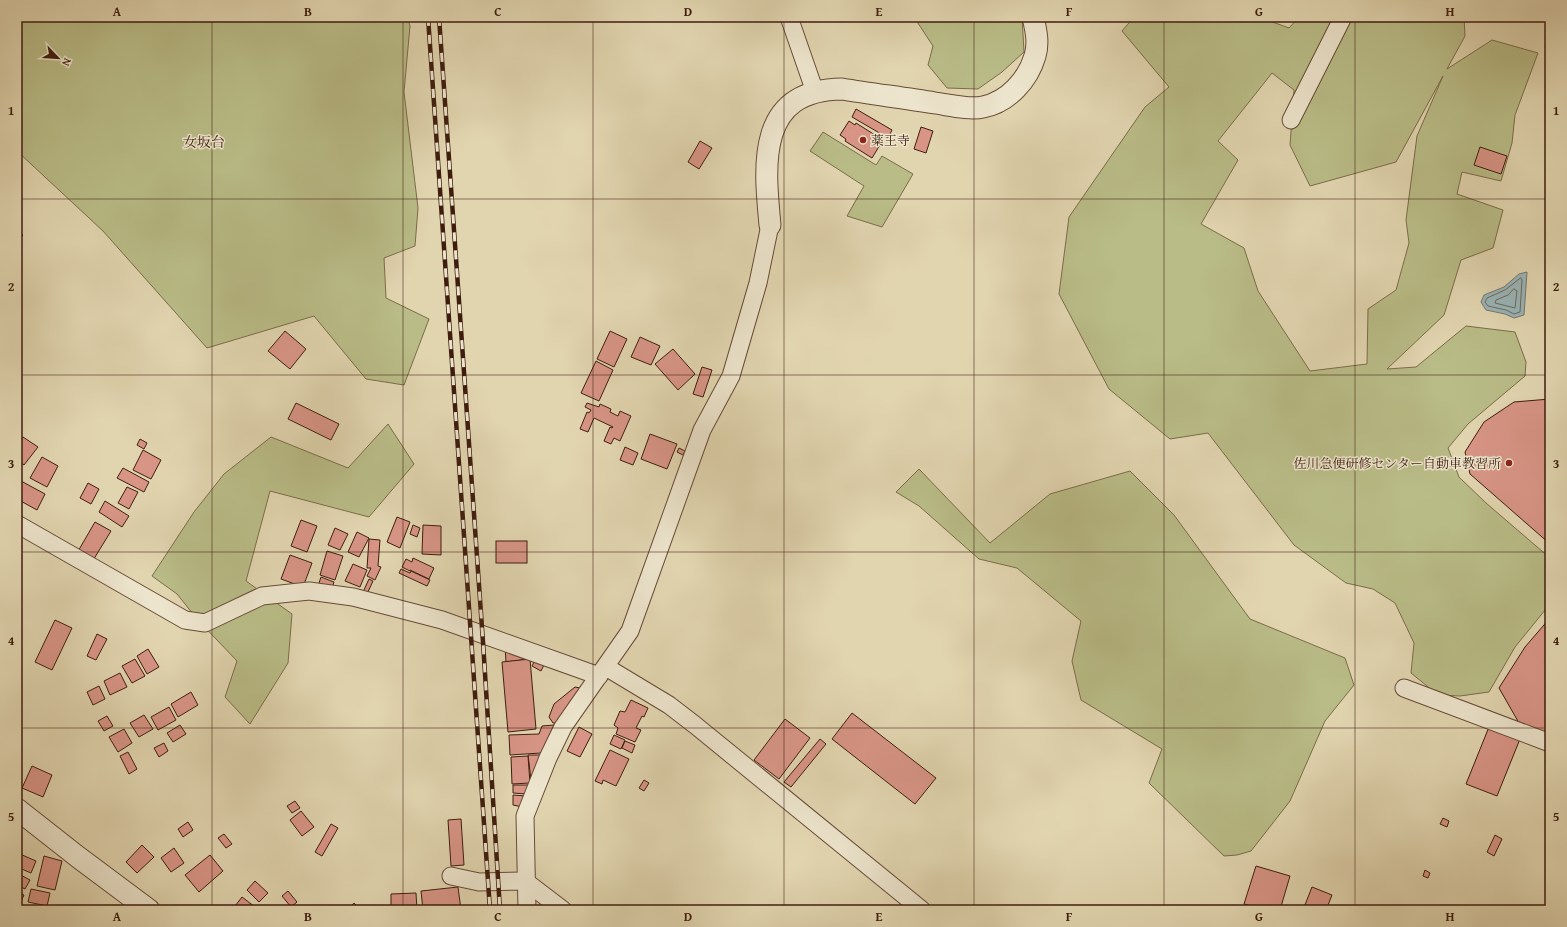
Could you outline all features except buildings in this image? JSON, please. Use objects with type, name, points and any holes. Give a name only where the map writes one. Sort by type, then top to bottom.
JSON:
[{"type":"street","points":[[789,17],[815,92]]},
{"type":"street","points":[[527,910],[525,881],[525,816],[548,758],[563,727],[630,631],[702,430],[731,376],[758,283],[770,225],[767,192],[767,155],[771,133],[780,115],[796,100],[815,92],[828,90],[842,90],[956,106],[982,108],[998,103],[1019,85],[1026,75],[1035,56],[1037,37],[1033,17]]},
{"type":"street","points":[[1291,120],[1343,17]]},
{"type":"street","points":[[17,524],[185,620],[205,623],[262,596],[309,591],[346,596],[442,620],[602,671],[669,705],[922,910]]},
{"type":"street","points":[[1404,688],[1550,743]]},
{"type":"street","points":[[17,809],[149,910]]},
{"type":"street","points":[[451,876],[480,882],[525,881],[563,910]]},
{"type":"green space","points":[[17,17],[407,17],[410,26],[404,92],[418,208],[415,246],[384,258],[386,298],[429,319],[404,385],[366,379],[314,316],[207,348],[103,231],[17,151]]},
{"type":"green space","points":[[914,17],[1022,17],[1024,52],[1002,72],[978,89],[947,88],[928,65],[933,46]]},
{"type":"green space","points":[[1134,17],[1259,17],[1289,28],[1299,17],[1464,17],[1465,36],[1447,69],[1492,40],[1538,53],[1515,115],[1512,143],[1501,181],[1462,172],[1457,194],[1503,210],[1493,248],[1461,260],[1444,315],[1387,369],[1416,367],[1466,326],[1515,332],[1526,362],[1525,376],[1468,424],[1448,448],[1459,477],[1486,503],[1550,558],[1550,604],[1515,647],[1489,692],[1460,696],[1438,695],[1411,673],[1414,643],[1395,603],[1373,589],[1346,583],[1294,545],[1208,433],[1170,439],[1109,389],[1059,294],[1069,217],[1145,107],[1169,87],[1122,31]],"holes":[[[1272,73],[1294,90],[1290,145],[1310,186],[1396,162],[1443,76],[1417,136],[1406,220],[1409,243],[1396,290],[1368,309],[1367,364],[1310,371],[1258,291],[1244,248],[1201,224],[1238,160],[1218,141]]]},
{"type":"green space","points":[[823,132],[876,165],[882,156],[913,174],[882,227],[847,216],[864,186],[810,151]]},
{"type":"green space","points":[[388,424],[414,464],[369,517],[270,491],[246,581],[292,614],[288,663],[250,724],[225,697],[237,661],[197,619],[177,594],[152,576],[194,512],[224,474],[271,437],[348,468]]},
{"type":"green space","points":[[919,469],[990,543],[1050,494],[1130,471],[1174,515],[1250,619],[1345,658],[1354,685],[1325,721],[1290,801],[1251,851],[1237,855],[1224,856],[1149,783],[1162,749],[1081,700],[1072,661],[1081,621],[1017,568],[979,559],[919,506],[896,492]]},
{"type":"water","points":[[1527,272],[1524,315],[1514,318],[1505,314],[1486,310],[1481,302],[1484,295],[1504,287],[1519,274]]},
{"type":"railway","points":[[428,17],[490,910]]},
{"type":"railway","points":[[439,17],[483,642],[500,910]]},
{"type":"place","name":"薬王寺","points":[[863,140]]},
{"type":"place","name":"佐川急便研修センター自動車教習所","points":[[1509,463]]},
{"type":"district","name":"女坂台","points":[[204,142]]}]
